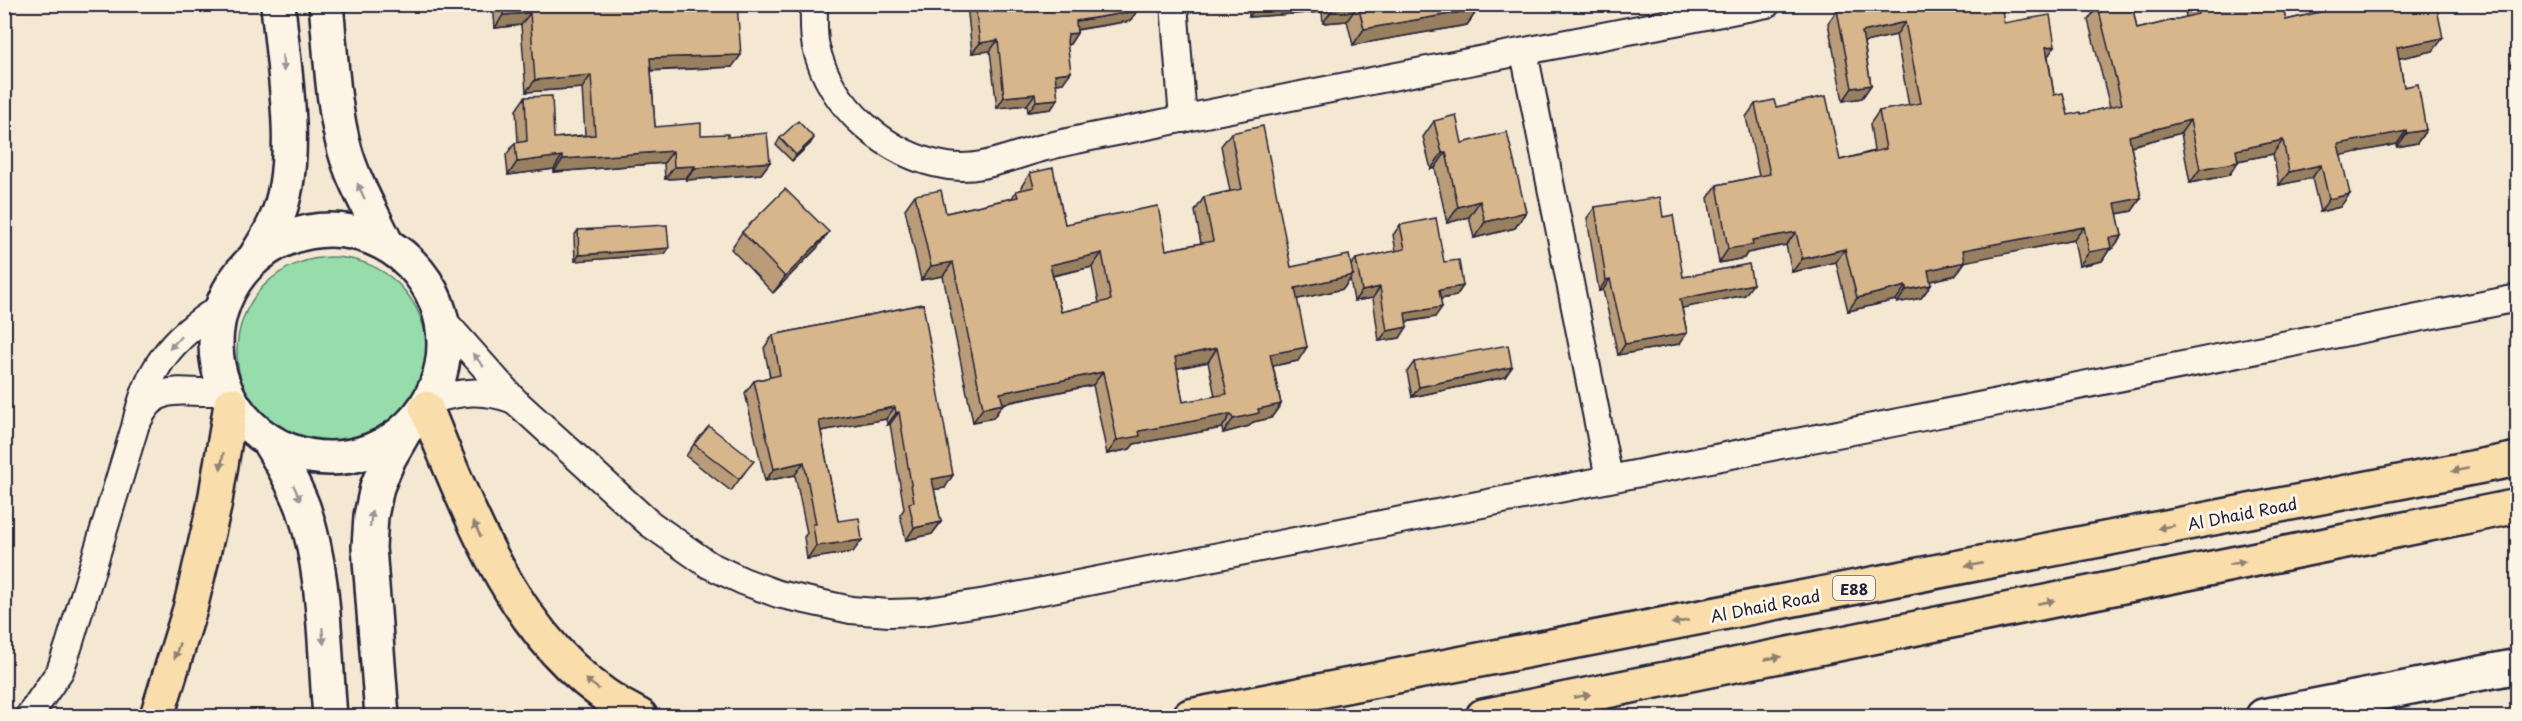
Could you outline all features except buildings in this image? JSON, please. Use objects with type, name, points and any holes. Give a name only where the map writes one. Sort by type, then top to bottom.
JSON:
[{"type":"highway","points":[[157,717],[198,575],[214,507],[228,397]]},
{"type":"highway","points":[[428,404],[475,526],[503,580],[538,630],[579,675],[640,717]]},
{"type":"highway","name":"Al Dhaid Road","points":[[1190,717],[2517,459]]},
{"type":"highway","points":[[1483,717],[2517,506]]},
{"type":"main road","points":[[278,4],[288,118],[288,170],[276,220],[256,256],[239,274],[221,307],[215,349],[218,370],[228,397],[248,425],[269,442],[295,454],[324,459],[352,457],[380,447],[404,432]]},
{"type":"main road","points":[[326,4],[337,109],[345,150],[386,243]]},
{"type":"main road","points":[[256,256],[285,238],[319,229],[354,231],[386,243],[402,254],[428,283],[437,300],[445,347],[441,375],[428,404],[404,432],[388,459],[377,487],[370,516],[369,547],[382,717]]},
{"type":"main road","points":[[269,442],[288,473],[303,507],[313,541],[319,577],[330,717]]},
{"type":"main road","points":[[2263,717],[2517,666]]},
{"type":"street","points":[[816,4],[815,45],[830,86],[849,110],[878,127],[908,153],[928,162],[967,167],[991,163],[1042,148],[1183,119],[1767,4]]},
{"type":"street","points":[[1174,4],[1183,119]]},
{"type":"street","points":[[1524,52],[1609,478]]},
{"type":"street","points":[[442,319],[514,400],[649,523],[709,565],[778,594],[851,610],[889,613],[922,612],[986,602],[2031,397],[2517,298]]},
{"type":"street","points":[[29,717],[60,671],[146,386],[163,356],[180,337],[199,320],[221,307]]},
{"type":"street","points":[[135,427],[142,413],[152,402],[165,394],[179,390],[228,397]]},
{"type":"street","points":[[428,404],[451,394],[472,391],[494,393],[514,400]]},
{"type":"green space","points":[[332,257],[359,261],[385,273],[399,285],[411,299],[423,325],[427,352],[423,379],[411,405],[399,419],[385,431],[359,443],[332,447],[305,443],[279,431],[265,419],[253,405],[241,379],[237,352],[241,325],[253,299],[265,285],[279,273],[305,261]]}]
